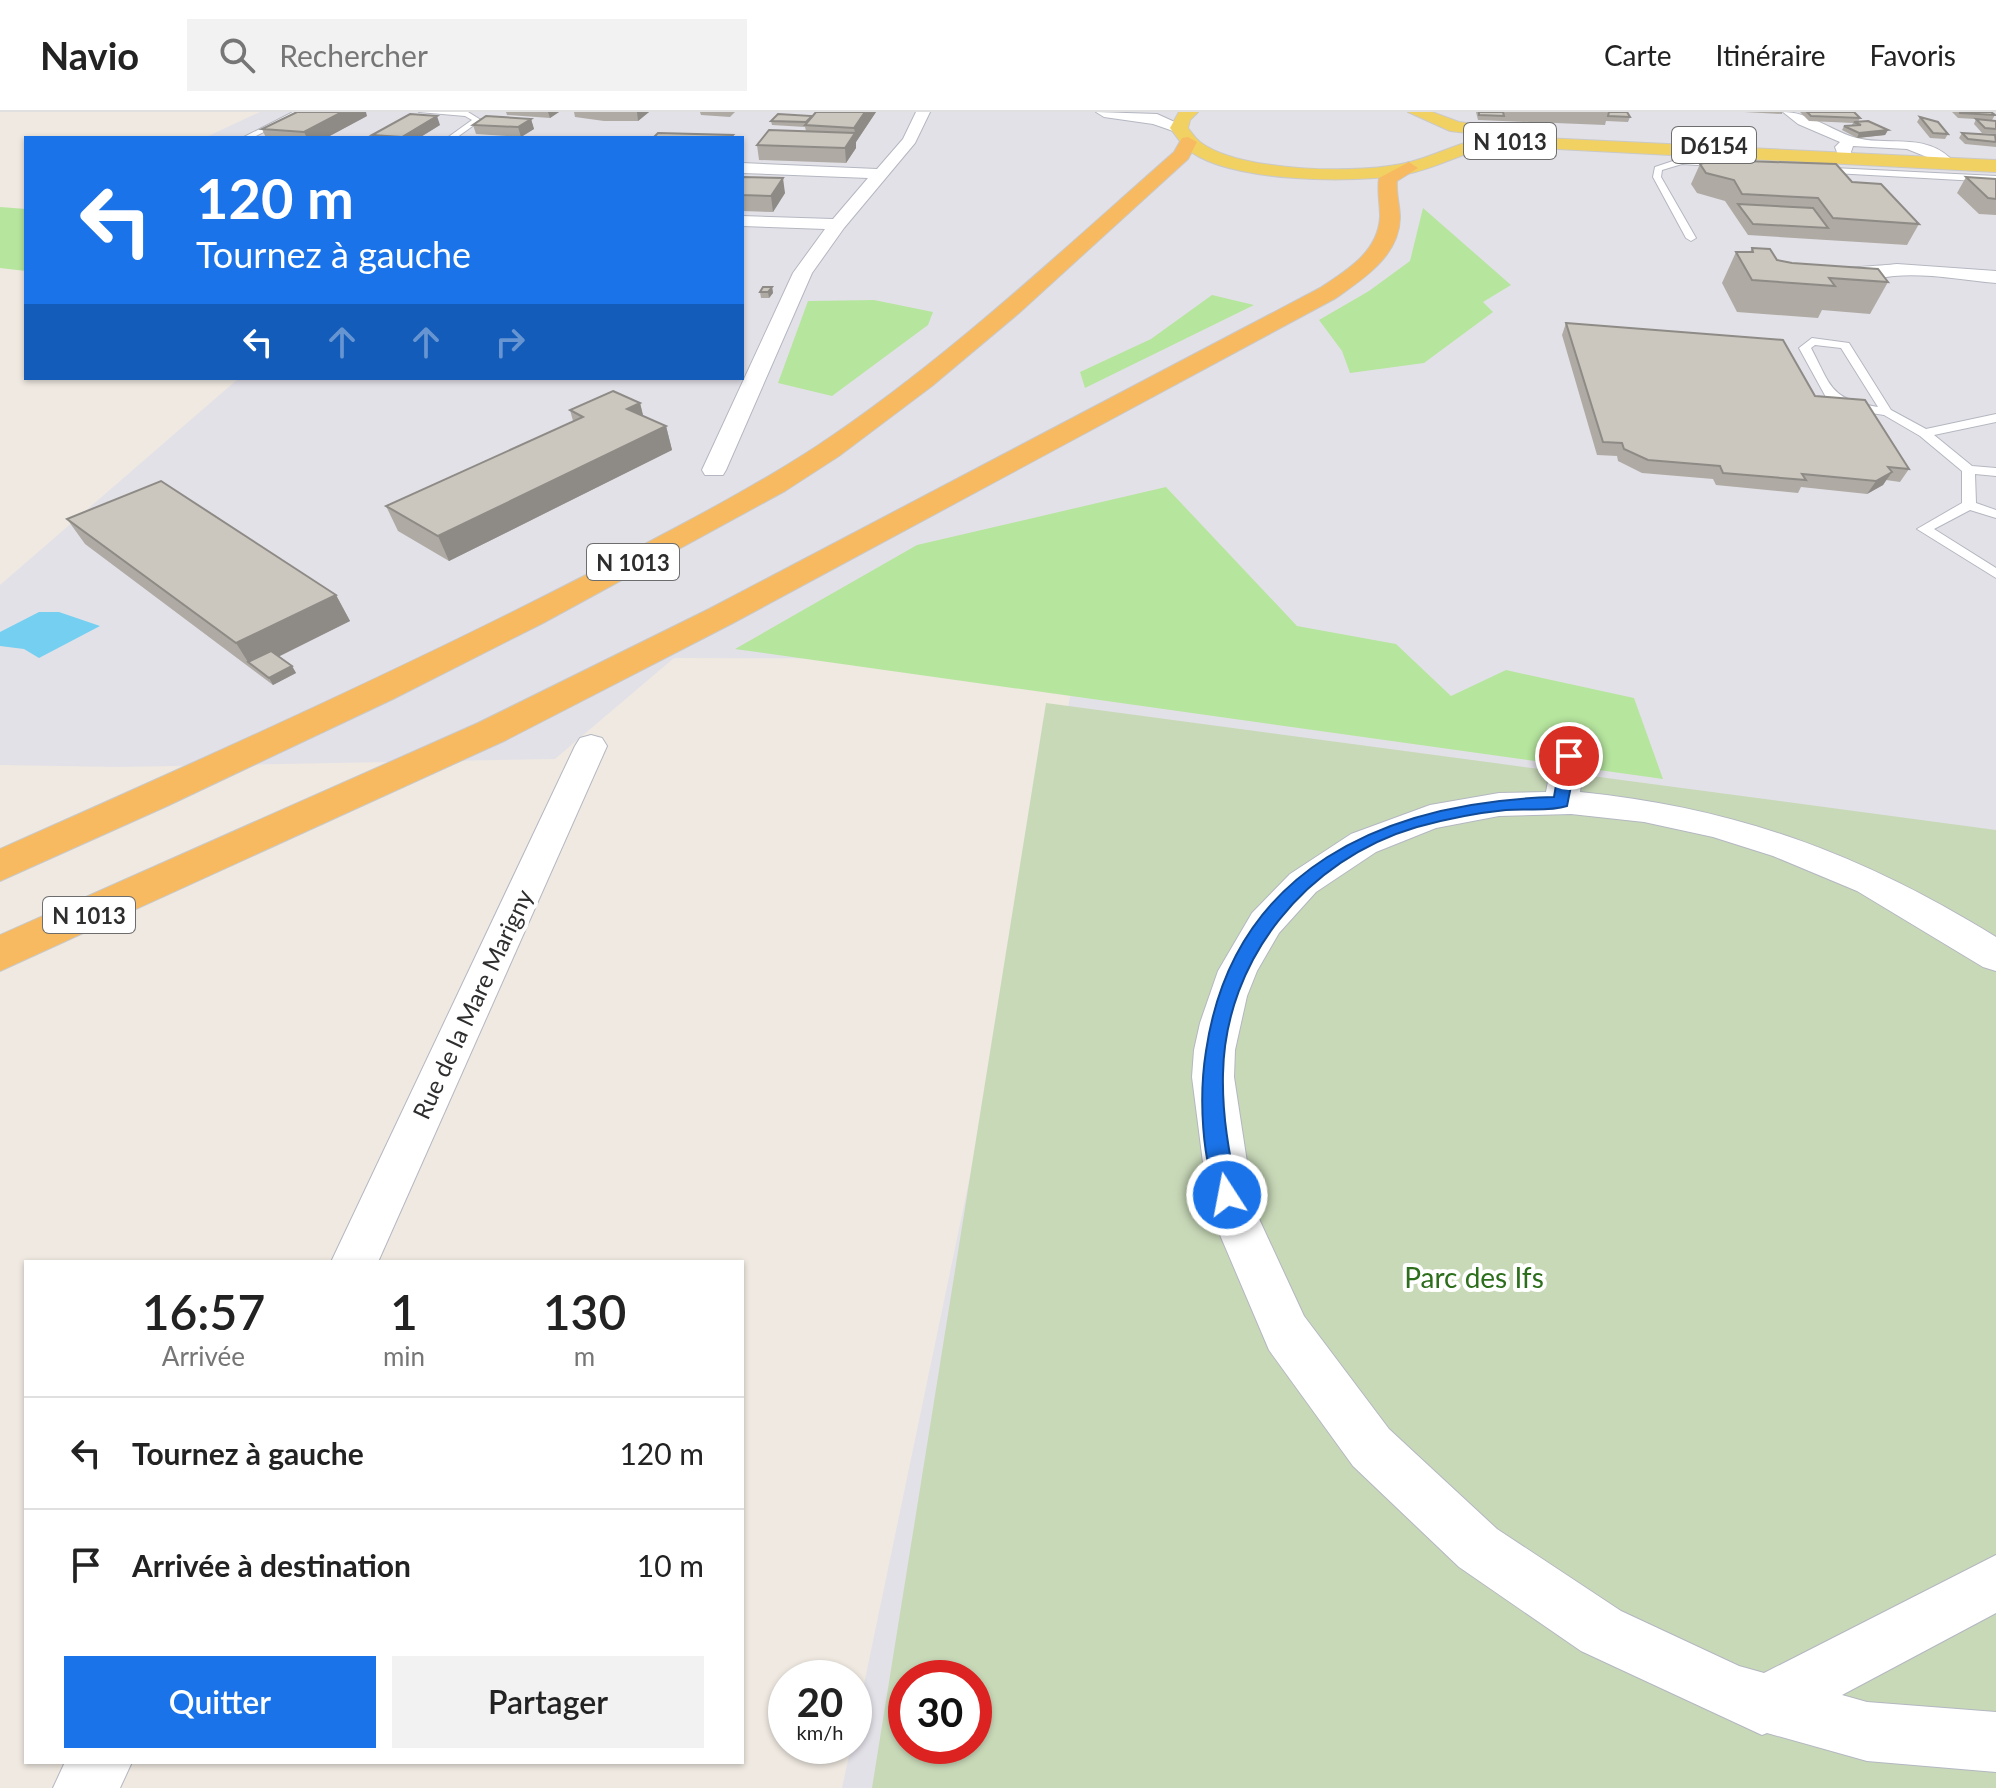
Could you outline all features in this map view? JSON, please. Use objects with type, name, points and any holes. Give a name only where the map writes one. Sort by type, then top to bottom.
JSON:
[{"type":"highway","name":"N 1013","points":[[0,866],[259,749],[532,615],[687,533],[825,452],[916,388],[988,330],[1182,155],[1186,127]]},
{"type":"highway","name":"N 1013","points":[[0,954],[491,732],[721,616],[1328,293],[1371,260],[1382,246],[1389,232],[1388,178],[1424,163]]},
{"type":"main road","points":[[1104,112],[1157,119],[1186,127],[1211,154],[1243,165],[1299,173],[1358,175],[1424,163],[1448,149],[1451,139],[1446,130],[1434,121]]},
{"type":"main road","name":"D6154","points":[[1416,112],[1434,121],[1488,132],[1846,147],[1996,164]]},
{"type":"main road","name":"N 1013","points":[[1424,163],[1460,147],[1490,141],[1585,144]]},
{"type":"main road","name":"D6154","points":[[1585,144],[1996,164]]},
{"type":"street","points":[[714,470],[803,273],[838,224],[910,140],[923,112]]},
{"type":"street","points":[[1790,112],[1801,120],[1838,132],[1846,147]]},
{"type":"street","points":[[744,168],[883,174]]},
{"type":"street","points":[[744,221],[838,224]]},
{"type":"street","points":[[1836,273],[1864,275],[1897,270],[1996,277]]},
{"type":"street","name":"Rue de la Mare Marigny","points":[[355,1260],[591,746]]},
{"type":"street","points":[[1561,802],[1569,756]]},
{"type":"street","points":[[1994,1745],[1878,1734],[1762,1705],[1660,1664],[1563,1610],[1476,1547],[1400,1478],[1337,1406],[1288,1334],[1251,1263],[1227,1195],[1214,1131],[1213,1072],[1220,1019],[1236,971],[1259,930],[1289,895],[1338,857],[1365,842],[1409,823],[1457,811],[1508,804],[1561,802],[1631,808],[1689,819],[1778,844],[1854,874],[1930,914],[1996,956]]},
{"type":"street","points":[[1762,1705],[1996,1583]]},
{"type":"street","points":[[84,1788],[101,1764]]},
{"type":"lane","points":[[250,136],[299,112]]},
{"type":"lane","points":[[423,112],[467,114],[477,120],[454,136]]},
{"type":"lane","points":[[1691,238],[1657,177],[1658,169],[1664,163],[1676,162],[1738,165]]},
{"type":"lane","points":[[1799,168],[1996,179]]},
{"type":"lane","points":[[1887,412],[1845,345],[1812,341],[1805,348],[1831,396],[1849,406],[1887,412],[1924,433],[1968,470],[1996,472]]},
{"type":"lane","points":[[1924,433],[1996,418]]},
{"type":"lane","points":[[1980,421],[1996,431]]},
{"type":"lane","points":[[1968,470],[1969,505]]},
{"type":"lane","points":[[1996,514],[1969,505],[1924,529],[1996,574]]},
{"type":"shaded area","points":[[260,112],[1996,112],[1996,1788],[842,1788],[847,1764],[872,1764],[872,1660],[869,1660],[1078,659],[674,658],[555,759],[119,767],[0,765],[0,585],[237,380],[744,380],[744,136],[208,136]]},
{"type":"green space","points":[[0,207],[24,209],[24,271],[0,268]]},
{"type":"green space","points":[[1423,208],[1511,285],[1483,302],[1493,312],[1424,363],[1350,373],[1342,351],[1319,320],[1369,291],[1410,261]]},
{"type":"green space","points":[[1212,295],[1254,305],[1085,388],[1080,372],[1151,339]]},
{"type":"green space","points":[[874,300],[933,312],[928,325],[832,396],[778,383],[808,301]]},
{"type":"green space","points":[[1166,487],[1297,626],[1396,644],[1451,696],[1506,670],[1634,698],[1663,779],[735,649],[917,545]]},
{"type":"green space","name":"Parc des Ifs","points":[[1046,703],[1996,830],[1996,1788],[872,1788],[888,1688],[888,1764],[992,1764],[992,1660],[893,1660]]},
{"type":"water","points":[[39,612],[59,612],[100,626],[39,658],[24,649],[0,646],[0,632]]},
{"type":"building","points":[[297,112],[342,112],[304,132],[262,129]]},
{"type":"building","points":[[816,112],[865,112],[854,128],[805,125]]},
{"type":"building","points":[[1479,112],[1503,112],[1504,116],[1479,115]]},
{"type":"building","points":[[1609,112],[1627,112],[1630,117],[1608,116]]},
{"type":"building","points":[[1807,112],[1854,112],[1860,118],[1811,116]]},
{"type":"building","points":[[1991,112],[1995,115],[1960,113]]},
{"type":"building","points":[[410,114],[437,116],[404,136],[372,135]]},
{"type":"building","points":[[778,114],[812,116],[806,122],[771,121]]},
{"type":"building","points":[[486,116],[531,119],[518,127],[473,125]]},
{"type":"building","points":[[1920,117],[1938,122],[1948,134],[1933,133]]},
{"type":"building","points":[[1976,119],[1996,121],[1996,129],[1985,128]]},
{"type":"building","points":[[1868,121],[1888,130],[1859,133],[1844,126],[1861,125],[1854,122]]},
{"type":"building","points":[[769,130],[855,133],[845,148],[757,145]]},
{"type":"building","points":[[658,133],[733,135],[732,136],[655,136]]},
{"type":"building","points":[[1962,133],[1995,135],[1996,142],[1968,139]]},
{"type":"building","points":[[1714,160],[1836,164],[1852,182],[1881,184],[1919,224],[1833,218],[1818,198],[1742,194],[1734,180],[1706,173],[1700,164]]},
{"type":"building","points":[[744,177],[783,178],[771,196],[744,195]]},
{"type":"building","points":[[1966,177],[1996,179],[1996,199],[1988,198]]},
{"type":"building","points":[[1738,204],[1813,208],[1828,228],[1753,224]]},
{"type":"building","points":[[1752,248],[1770,249],[1777,260],[1792,263],[1878,269],[1888,282],[1829,278],[1835,286],[1752,280],[1736,252],[1753,252]]},
{"type":"building","points":[[763,287],[772,287],[768,292],[760,292]]},
{"type":"building","points":[[1566,323],[1783,340],[1815,396],[1865,400],[1909,469],[1888,467],[1892,472],[1876,481],[1802,474],[1806,480],[1723,473],[1720,466],[1648,460],[1624,449],[1622,443],[1603,442]]},
{"type":"building","points":[[613,391],[640,403],[627,409],[666,426],[438,536],[386,506],[583,417],[570,410]]},
{"type":"building","points":[[161,481],[336,595],[236,643],[67,519]]},
{"type":"building","points":[[271,651],[292,666],[269,678],[248,662]]},
{"type":"route","points":[[1227,1195],[1214,1131],[1213,1072],[1220,1019],[1236,971],[1259,930],[1289,895],[1324,865],[1365,842],[1409,823],[1457,811],[1508,804],[1561,802],[1569,756]]}]
